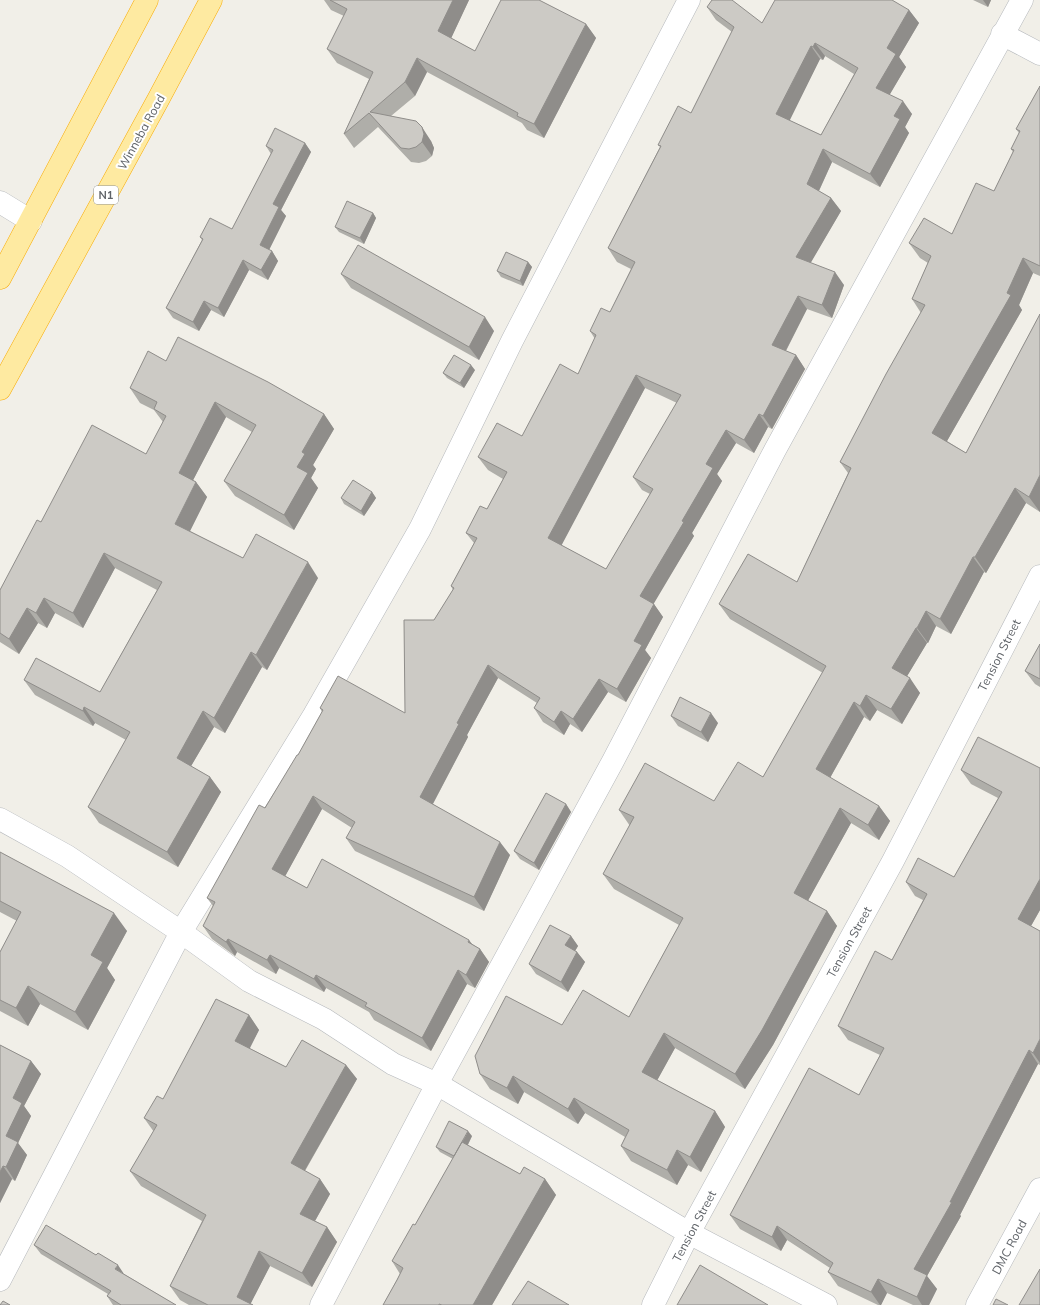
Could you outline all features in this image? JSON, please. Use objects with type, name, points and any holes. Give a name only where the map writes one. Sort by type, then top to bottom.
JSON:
[{"type":"highway","points":[[0,278],[148,0]]},
{"type":"highway","name":"Winneba Road","points":[[0,389],[211,0]]},
{"type":"street","points":[[0,1280],[181,932],[314,715],[420,529],[512,341],[689,0]]},
{"type":"street","points":[[320,1305],[437,1084],[613,761],[775,450],[1022,0]]},
{"type":"street","points":[[1002,34],[1040,54]]},
{"type":"street","points":[[0,202],[31,221]]},
{"type":"street","name":"Tension Street","points":[[653,1305],[689,1233],[893,861],[1040,576]]},
{"type":"street","points":[[0,819],[67,856],[181,932],[249,980],[324,1019],[393,1064],[437,1084],[689,1233],[826,1305]]},
{"type":"street","name":"DMC Road","points":[[977,1305],[1040,1188]]},
{"type":"building","points":[[330,0],[453,0],[438,31],[475,51],[501,0],[539,0],[586,24],[534,124],[517,116],[518,113],[417,58],[405,82],[370,112],[416,121],[422,127],[424,134],[422,142],[416,147],[409,149],[401,148],[369,113],[344,134],[373,72],[327,49],[347,9]]},
{"type":"building","points":[[712,0],[732,0],[762,23],[775,0],[892,0],[909,10],[887,48],[896,54],[876,88],[903,101],[894,116],[900,119],[870,174],[823,149],[807,184],[831,198],[796,257],[835,272],[822,305],[798,296],[772,345],[796,355],[763,416],[759,414],[744,440],[726,430],[706,464],[713,468],[682,521],[684,522],[640,596],[654,604],[634,641],[642,645],[617,689],[599,679],[573,719],[561,711],[554,722],[534,708],[540,698],[488,665],[457,723],[459,724],[420,797],[500,842],[474,897],[346,838],[355,822],[313,796],[272,869],[307,888],[322,859],[469,940],[468,942],[480,949],[466,975],[458,970],[422,1038],[365,1006],[367,1003],[316,975],[314,979],[270,955],[267,960],[228,939],[226,942],[203,926],[215,902],[207,898],[259,805],[265,808],[298,755],[323,710],[320,708],[338,676],[405,713],[404,620],[434,620],[454,588],[451,586],[477,538],[466,533],[480,506],[487,509],[507,472],[478,457],[497,423],[522,436],[560,364],[578,374],[596,335],[590,331],[601,308],[610,312],[635,262],[608,248],[661,146],[658,145],[678,106],[691,113],[734,27],[707,7]],"holes":[[[815,43],[858,68],[821,135],[776,114],[811,46],[813,47]],[[636,375],[681,395],[633,477],[653,489],[606,569],[548,538]]]},
{"type":"building","points":[[1040,86],[1040,266],[1023,258],[1007,293],[1011,295],[932,433],[966,453],[1040,314],[1040,475],[1029,497],[1015,488],[975,557],[973,557],[940,619],[926,611],[892,668],[910,678],[891,709],[866,695],[860,706],[854,702],[816,769],[879,806],[868,825],[840,808],[794,893],[827,911],[762,1030],[735,1074],[664,1033],[642,1072],[715,1111],[690,1157],[677,1150],[667,1170],[621,1146],[629,1130],[574,1098],[568,1109],[513,1076],[507,1088],[480,1074],[475,1056],[506,996],[562,1025],[583,990],[629,1017],[683,918],[603,874],[634,817],[619,810],[645,763],[714,801],[738,762],[763,777],[826,666],[719,604],[748,554],[797,582],[851,468],[840,462],[886,374],[925,305],[912,299],[931,256],[909,243],[924,218],[952,234],[976,183],[994,191],[1014,150],[1011,149],[1020,131],[1016,129]]},
{"type":"building","points":[[275,128],[305,143],[273,204],[279,207],[260,245],[272,251],[261,270],[243,260],[218,308],[204,301],[193,322],[166,308],[203,239],[200,237],[210,218],[232,229],[273,150],[266,146]]},
{"type":"building","points":[[347,201],[373,213],[360,238],[335,227]]},
{"type":"building","points":[[358,245],[485,317],[469,347],[341,274]]},
{"type":"building","points":[[506,252],[528,262],[520,281],[497,271]]},
{"type":"building","points":[[178,337],[268,382],[324,414],[302,452],[305,454],[297,467],[308,473],[284,515],[224,481],[256,425],[215,402],[179,473],[196,482],[175,524],[243,558],[256,534],[308,562],[256,655],[251,652],[214,718],[203,711],[177,758],[210,777],[167,852],[88,807],[130,732],[84,707],[83,711],[24,680],[36,658],[100,692],[162,582],[104,553],[73,613],[44,598],[36,613],[27,608],[9,639],[0,633],[0,590],[37,520],[41,522],[92,425],[146,454],[166,416],[154,409],[157,402],[130,388],[148,351],[166,361]]},
{"type":"building","points":[[454,355],[471,365],[460,383],[443,373]]},
{"type":"building","points":[[353,480],[372,492],[361,511],[341,498]]},
{"type":"building","points":[[1040,644],[1040,679],[1025,671]]},
{"type":"building","points":[[680,697],[711,713],[701,732],[671,716]]},
{"type":"building","points":[[978,737],[1040,768],[1040,879],[1018,919],[1040,931],[1040,1039],[1033,1053],[1029,1050],[950,1202],[952,1202],[914,1269],[927,1275],[917,1297],[878,1279],[871,1292],[828,1272],[833,1263],[777,1226],[772,1237],[730,1215],[809,1068],[859,1095],[884,1048],[838,1026],[875,951],[892,960],[927,894],[906,882],[918,858],[954,877],[1002,792],[961,770]]},
{"type":"building","points":[[546,793],[566,804],[534,863],[514,851]]},
{"type":"building","points":[[0,852],[114,913],[91,955],[103,962],[75,1012],[28,986],[16,1008],[0,1000],[0,952],[21,912],[0,901]]},
{"type":"building","points":[[550,925],[571,936],[565,945],[577,952],[561,982],[529,964]]},
{"type":"building","points":[[216,999],[249,1015],[235,1041],[286,1067],[302,1040],[346,1065],[291,1163],[320,1179],[300,1214],[327,1227],[302,1273],[259,1251],[237,1297],[253,1305],[208,1305],[170,1286],[206,1215],[130,1171],[157,1125],[144,1118],[157,1096],[163,1099]]},
{"type":"building","points":[[0,1045],[31,1061],[13,1098],[22,1103],[6,1136],[18,1142],[6,1167],[3,1166],[0,1172]]},
{"type":"building","points":[[449,1121],[468,1131],[454,1156],[436,1147]]},
{"type":"building","points":[[462,1142],[520,1174],[524,1167],[545,1179],[473,1305],[383,1305],[403,1268],[392,1261],[413,1224],[415,1225]]},
{"type":"building","points":[[46,1225],[96,1255],[98,1253],[118,1265],[115,1269],[176,1305],[121,1305],[107,1296],[111,1291],[34,1245]]},
{"type":"building","points":[[700,1265],[768,1305],[677,1305]]},
{"type":"building","points":[[1040,1269],[1040,1305],[1019,1305]]},
{"type":"building","points":[[528,1281],[569,1305],[512,1305]]},
{"type":"building","points":[[996,1299],[1008,1305],[993,1305]]},
{"type":"building","points":[[3,1301],[10,1305],[0,1305]]}]
